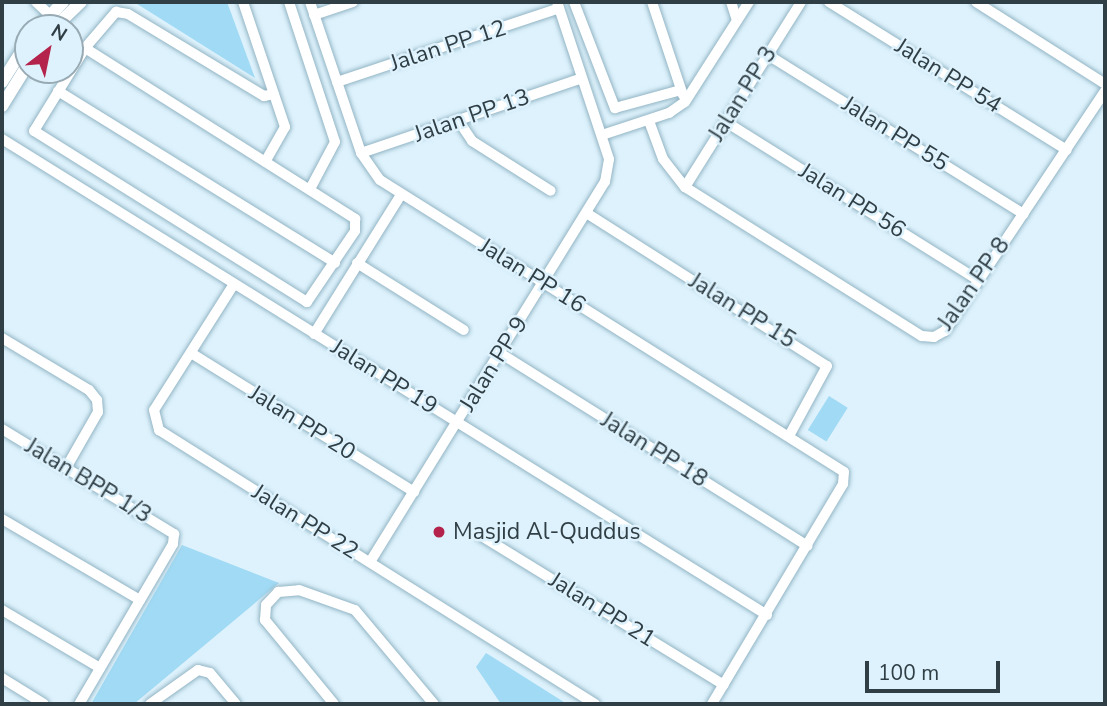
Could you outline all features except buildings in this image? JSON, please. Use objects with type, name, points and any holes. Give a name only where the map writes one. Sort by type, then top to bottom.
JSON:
[{"type":"street","points":[[36,2],[49,14],[63,2]]},
{"type":"street","points":[[243,2],[285,128],[265,162]]},
{"type":"street","points":[[289,2],[319,87],[335,144],[310,189]]},
{"type":"street","name":"Jalan PP 16","points":[[310,2],[368,168],[401,195],[789,436],[845,476],[808,546]]},
{"type":"street","points":[[314,15],[353,2]]},
{"type":"street","points":[[574,2],[615,108],[681,90]]},
{"type":"street","points":[[652,2],[685,102]]},
{"type":"street","points":[[731,2],[737,20]]},
{"type":"street","points":[[602,135],[649,121],[685,102],[749,2]]},
{"type":"street","name":"Jalan PP 3","points":[[685,187],[802,2]]},
{"type":"street","name":"Jalan PP 54","points":[[829,2],[1067,150]]},
{"type":"street","points":[[976,2],[1105,83]]},
{"type":"street","name":"Jalan PP 12","points":[[319,87],[558,5]]},
{"type":"street","name":"Jalan PP 9","points":[[370,562],[588,214],[607,173],[609,159],[602,135],[558,5]]},
{"type":"street","points":[[85,48],[310,189],[357,223],[312,299],[300,300],[38,135],[35,128],[85,48],[112,15],[124,12],[264,96],[274,94]]},
{"type":"street","name":"Jalan PP 55","points":[[768,55],[1023,214]]},
{"type":"street","points":[[2,82],[14,63]]},
{"type":"street","name":"Jalan PP 13","points":[[361,153],[582,78]]},
{"type":"street","points":[[2,106],[16,84]]},
{"type":"street","points":[[58,91],[335,263]]},
{"type":"street","name":"Jalan PP 8","points":[[649,121],[663,159],[685,187],[922,337],[945,331],[1105,91]]},
{"type":"street","points":[[458,120],[472,141],[551,191]]},
{"type":"street","name":"Jalan PP 56","points":[[726,122],[978,280]]},
{"type":"street","name":"Jalan PP 19","points":[[2,139],[767,615]]},
{"type":"street","points":[[314,334],[401,195]]},
{"type":"street","name":"Jalan PP 15","points":[[588,214],[827,366],[789,436]]},
{"type":"street","points":[[358,263],[464,330]]},
{"type":"street","name":"Jalan PP 22","points":[[234,284],[154,410],[159,430],[595,704]]},
{"type":"street","points":[[2,338],[89,390],[97,412],[66,468]]},
{"type":"street","name":"Jalan PP 20","points":[[191,353],[414,492]]},
{"type":"street","name":"Jalan PP 18","points":[[500,354],[808,546]]},
{"type":"street","name":"Jalan BPP 1/3","points":[[2,429],[174,534],[173,544],[140,600]]},
{"type":"street","points":[[2,519],[140,600],[79,704]]},
{"type":"street","name":"Jalan PP 21","points":[[481,535],[724,685]]},
{"type":"street","points":[[712,704],[808,546]]},
{"type":"street","points":[[334,704],[265,620],[264,612],[272,598],[287,589],[349,606],[434,704]]},
{"type":"street","points":[[2,610],[100,668]]},
{"type":"street","points":[[150,704],[193,671],[204,670],[215,677],[236,704]]},
{"type":"street","points":[[2,678],[44,704]]},
{"type":"shaded area","points":[[134,2],[227,2],[255,78]]},
{"type":"shaded area","points":[[829,396],[848,408],[826,442],[808,430]]},
{"type":"shaded area","points":[[182,545],[279,583],[134,704],[91,704]]},
{"type":"shaded area","points":[[486,653],[567,704],[501,704],[476,667]]},
{"type":"place","name":"Masjid Al-Quddus","points":[[439,532]]}]
